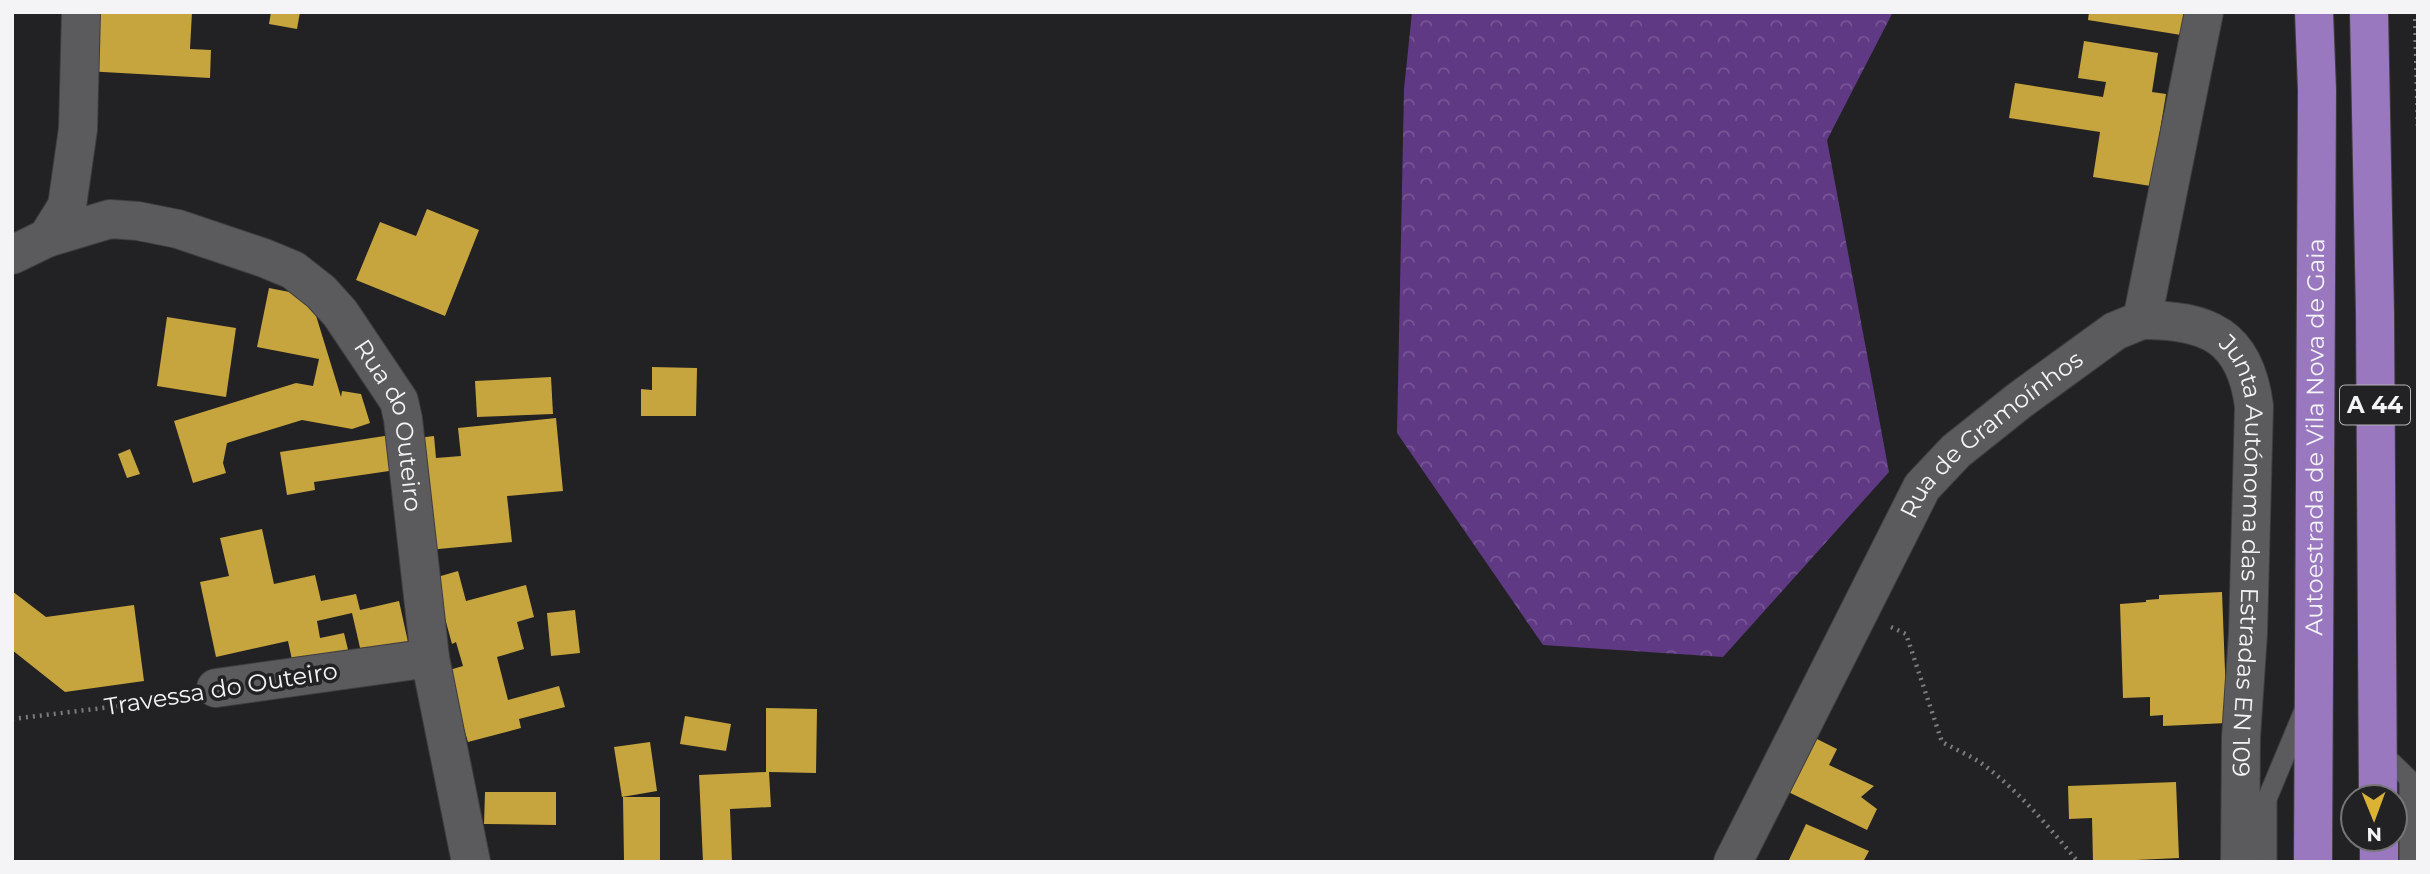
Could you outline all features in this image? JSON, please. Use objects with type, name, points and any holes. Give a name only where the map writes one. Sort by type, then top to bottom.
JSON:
[{"type":"highway","name":"Autoestrada de Vila Nova de Gaia","points":[[2313,862],[2317,118],[2315,12]]},
{"type":"highway","name":"A 44","points":[[2369,12],[2375,328],[2378,783]]},
{"type":"street","points":[[47,238],[67,206],[78,129],[81,12]]},
{"type":"street","points":[[2142,320],[2204,12]]},
{"type":"street","name":"Rua do Outeiro","points":[[12,255],[47,238],[110,219],[138,221],[178,229],[293,270],[321,292],[340,313],[399,401],[430,658],[471,862]]},
{"type":"street","name":"Rua de Gramoínhos","points":[[1733,862],[1922,487],[1956,451],[2020,400],[2115,331],[2142,320]]},
{"type":"street","name":"Junta Autónoma das Estradas EN 109","points":[[2142,320],[2175,320],[2204,327],[2234,348],[2250,379],[2253,432],[2248,633],[2241,738],[2240,862]]},
{"type":"street","name":"Travessa do Outeiro","points":[[216,688],[430,658]]},
{"type":"lane","points":[[2267,862],[2267,799],[2313,687]]},
{"type":"lane","points":[[2378,749],[2409,779],[2409,862]]},
{"type":"path","points":[[2414,12],[2418,131]]},
{"type":"path","points":[[1858,611],[1906,634],[1942,742],[1979,762],[1997,776],[2042,819],[2078,862]]},
{"type":"path","name":"Travessa do Outeiro","points":[[12,719],[136,704],[216,688]]},
{"type":"green space","points":[[1412,12],[1893,12],[1827,140],[1889,472],[1723,657],[1543,645],[1397,433],[1404,89]]},
{"type":"building","points":[[88,12],[192,12],[190,49],[211,50],[210,78],[85,71]]},
{"type":"building","points":[[271,12],[300,12],[297,29],[269,24]]},
{"type":"building","points":[[2089,12],[2185,12],[2181,35],[2088,20]]},
{"type":"building","points":[[2084,41],[2158,53],[2152,92],[2166,94],[2151,186],[2093,177],[2100,132],[2009,118],[2015,83],[2103,97],[2106,82],[2078,78]]},
{"type":"building","points":[[427,209],[479,230],[445,316],[356,280],[380,222],[416,236]]},
{"type":"building","points":[[269,288],[310,296],[341,397],[342,391],[361,394],[370,423],[352,429],[302,420],[227,443],[223,463],[226,473],[193,483],[174,421],[296,383],[313,386],[319,359],[257,347]]},
{"type":"building","points":[[167,317],[236,328],[226,397],[157,386]]},
{"type":"building","points":[[652,367],[697,368],[696,416],[641,416],[641,389],[652,390]]},
{"type":"building","points":[[551,377],[553,414],[477,417],[475,381]]},
{"type":"building","points":[[556,418],[563,491],[507,496],[512,542],[428,550],[417,438],[434,436],[436,458],[461,456],[458,428]]},
{"type":"building","points":[[391,435],[396,470],[314,482],[315,490],[287,495],[280,452]]},
{"type":"building","points":[[130,449],[140,474],[127,478],[118,454]]},
{"type":"building","points":[[262,529],[274,584],[315,575],[321,601],[356,594],[360,610],[399,601],[408,642],[361,652],[352,613],[317,621],[320,638],[344,633],[351,662],[295,674],[288,641],[216,657],[200,582],[229,576],[220,538]]},
{"type":"building","points":[[458,571],[466,601],[526,585],[534,617],[517,622],[524,649],[497,657],[508,700],[559,686],[565,707],[519,719],[521,728],[468,742],[446,671],[463,666],[456,642],[452,644],[434,578]]},
{"type":"building","points":[[12,591],[46,617],[134,605],[144,681],[65,692],[12,650]]},
{"type":"building","points":[[2222,592],[2227,723],[2163,726],[2163,715],[2150,716],[2150,697],[2123,698],[2120,604],[2159,599],[2159,595]]},
{"type":"building","points":[[575,610],[580,653],[551,656],[547,613]]},
{"type":"building","points":[[766,708],[817,709],[816,773],[769,772],[771,807],[730,809],[732,862],[703,862],[699,775],[766,772]]},
{"type":"building","points":[[685,716],[731,724],[726,751],[680,744]]},
{"type":"building","points":[[1805,733],[1837,749],[1829,765],[1874,786],[1861,797],[1877,809],[1867,830],[1778,787]]},
{"type":"building","points":[[650,742],[657,791],[622,797],[614,747]]},
{"type":"building","points":[[2176,782],[2179,858],[2093,862],[2092,818],[2069,819],[2068,786]]},
{"type":"building","points":[[485,792],[556,792],[556,825],[484,824]]},
{"type":"building","points":[[623,797],[660,797],[660,862],[624,862]]},
{"type":"building","points":[[1806,824],[1869,851],[1863,862],[1788,862]]}]
